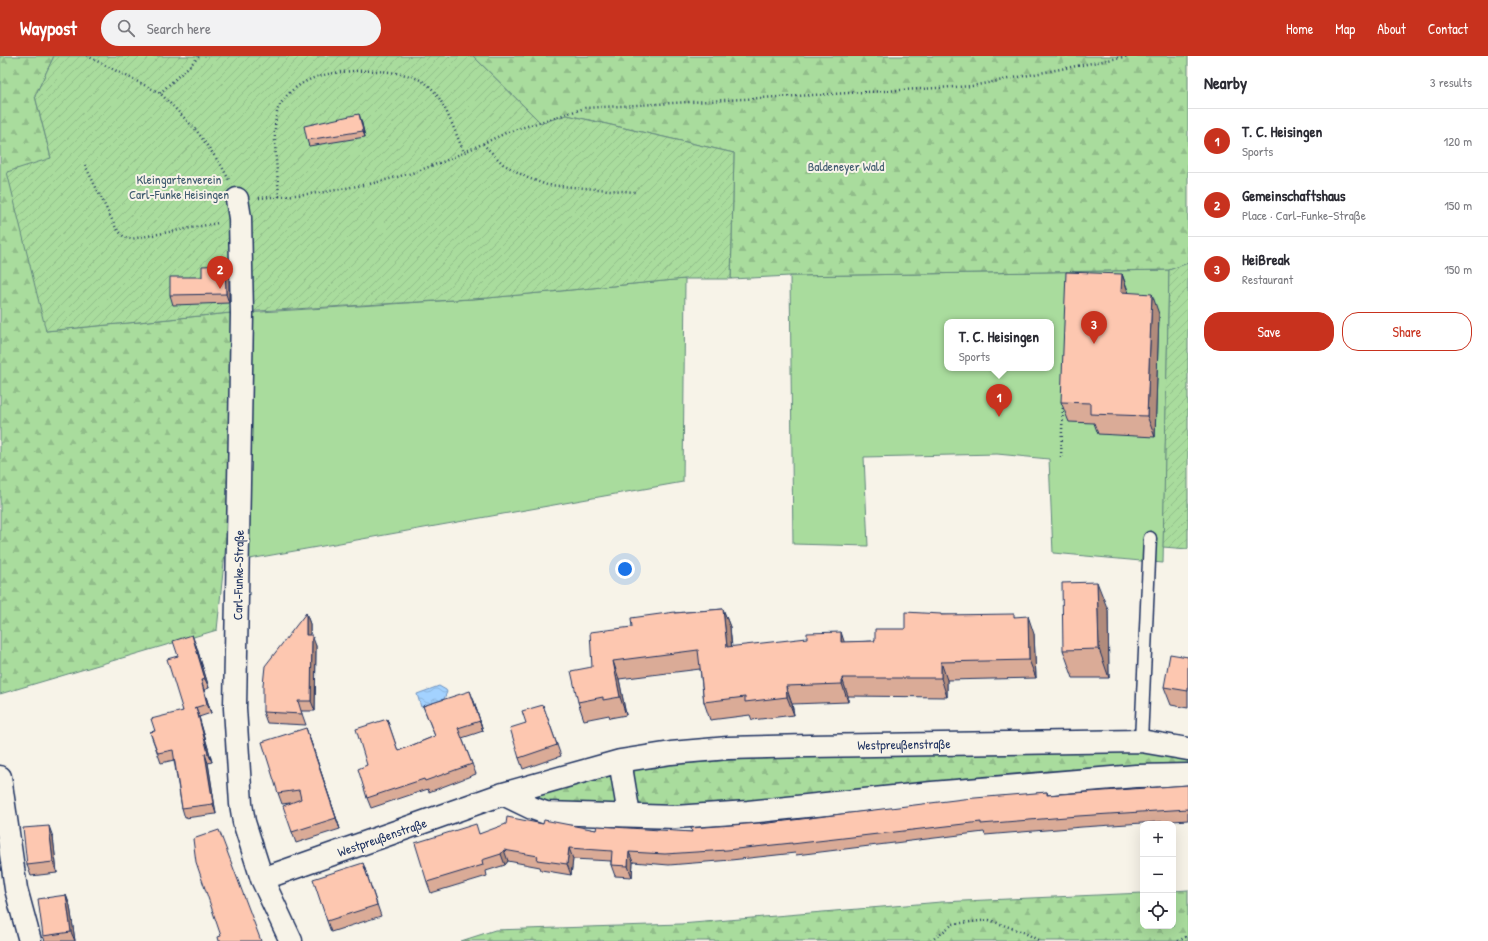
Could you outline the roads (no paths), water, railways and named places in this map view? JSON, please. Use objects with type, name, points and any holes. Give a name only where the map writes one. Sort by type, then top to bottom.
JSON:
[{"type":"street","name":"Carl-Funke-Straße","points":[[239,209],[242,314],[236,708],[243,816],[262,879],[291,941]]},
{"type":"street","name":"Westpreußenstraße","points":[[262,879],[503,794],[620,761],[671,753],[728,748],[1141,741],[1188,749]]},
{"type":"street","points":[[620,761],[628,815]]},
{"type":"street","points":[[503,794],[546,813],[675,817],[734,813],[932,793],[1136,776],[1188,775]]},
{"type":"street","points":[[0,777],[16,889],[30,941]]},
{"type":"lane","points":[[1141,741],[1150,538]]},
{"type":"water","points":[[439,686],[447,692],[444,699],[421,707],[417,694]]},
{"type":"place","name":"Gemeinschaftshaus","points":[[220,289]]},
{"type":"place","name":"HeiBreak","points":[[1094,344]]},
{"type":"place","name":"T. C. Heisingen","points":[[999,417]]},
{"type":"park label","name":"Baldeneyer Wald","points":[[846,166]]},
{"type":"park label","name":"Kleingartenverein Carl-Funke Heisingen","points":[[179,186]]}]
